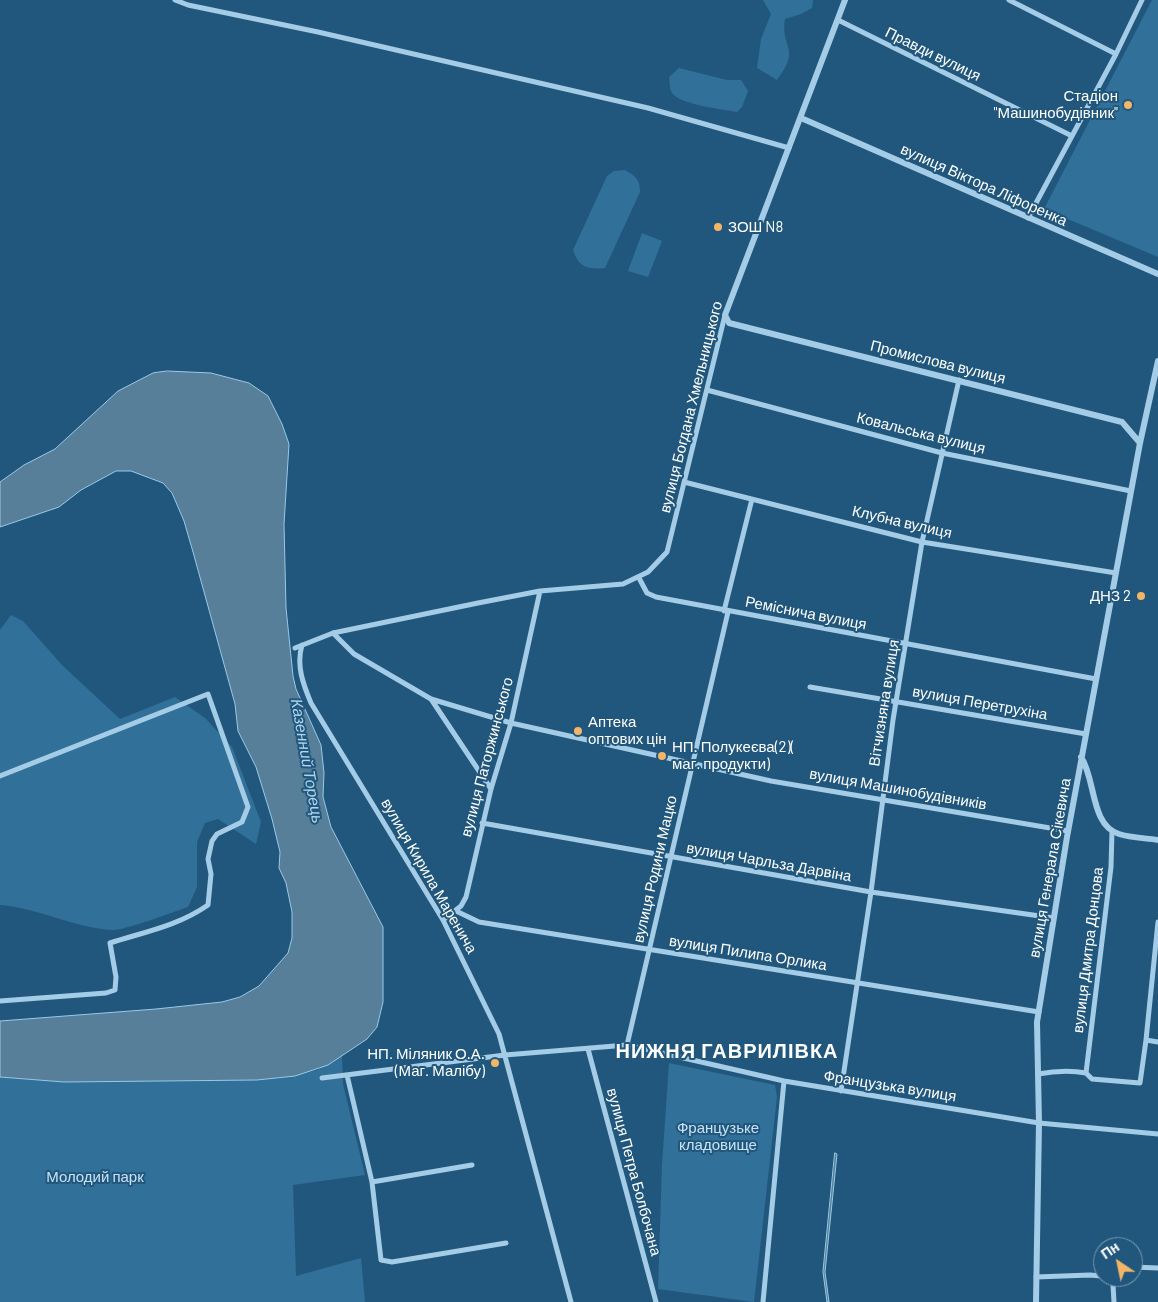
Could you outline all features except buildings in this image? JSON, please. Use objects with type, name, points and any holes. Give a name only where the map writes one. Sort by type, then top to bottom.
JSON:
[{"type":"street","points":[[175,0],[188,5],[318,32],[648,108],[789,148]]},
{"type":"street","name":"вулиця Богдана Хмельницького","points":[[295,648],[333,634],[540,592],[623,584],[639,578],[667,552],[725,315],[845,0]]},
{"type":"street","points":[[1009,0],[1116,54]]},
{"type":"street","points":[[1028,218],[1116,54],[1142,0]]},
{"type":"street","name":"Правди вулиця","points":[[838,20],[1072,136]]},
{"type":"street","name":"вулиця Віктора Ліфоренка","points":[[800,118],[1158,274]]},
{"type":"street","name":"Промислова вулиця","points":[[725,315],[729,323],[1122,422],[1140,444]]},
{"type":"street","points":[[1140,444],[1158,361]]},
{"type":"street","name":"Вітчизняна вулиця","points":[[841,1091],[856,983],[872,892],[896,700],[907,645],[922,542],[959,380]]},
{"type":"street","name":"Ковальська вулиця","points":[[707,390],[942,453],[1131,491]]},
{"type":"street","name":"вулиця Генерала Сікевича","points":[[1036,1302],[1039,1012],[1068,831],[1140,444]]},
{"type":"street","name":"Клубна вулиця","points":[[684,482],[922,542],[1116,573]]},
{"type":"street","name":"вулиця Родини Мацко","points":[[627,1045],[752,499]]},
{"type":"street","name":"Реміснича вулиця","points":[[639,578],[648,593],[656,597],[1096,679]]},
{"type":"street","name":"вулиця Паторжинського","points":[[443,920],[456,911],[466,897],[491,788],[511,723],[540,592]]},
{"type":"street","name":"вулиця Машинобудівників","points":[[333,634],[354,654],[431,699],[511,723],[771,781],[1068,831]]},
{"type":"street","name":"вулиця Кирила Маренича","points":[[302,645],[300,663],[302,682],[311,703],[443,920],[499,1034],[571,1302]]},
{"type":"street","name":"вулиця Перетрухіна","points":[[810,687],[896,700],[1086,734]]},
{"type":"street","points":[[0,776],[208,694],[248,807],[242,822],[217,834],[212,841],[208,859],[211,874],[208,905],[180,921],[110,943],[116,976],[116,990],[106,993],[0,1001]]},
{"type":"street","points":[[431,699],[491,788]]},
{"type":"street","points":[[1082,757],[1087,765],[1099,814],[1112,831],[1120,835],[1158,840]]},
{"type":"street","name":"вулиця Чарльза Дарвіна","points":[[482,823],[872,892],[1054,918]]},
{"type":"street","name":"вулиця Дмитра Донцова","points":[[1086,1073],[1111,867],[1112,831]]},
{"type":"street","name":"вулиця Пилипа Орлика","points":[[456,911],[478,922],[1039,1012]]},
{"type":"street","points":[[1038,1074],[1063,1070],[1086,1073],[1092,1079],[1140,1083],[1158,922]]},
{"type":"street","points":[[1146,1040],[1158,1042]]},
{"type":"street","name":"Французька вулиця","points":[[322,1078],[505,1055],[627,1045],[784,1081],[841,1091],[1039,1123],[1158,1134]]},
{"type":"street","name":"вулиця Петра Болбочана","points":[[588,1048],[656,1302]]},
{"type":"street","points":[[348,1075],[372,1182],[381,1260],[392,1262],[506,1243]]},
{"type":"street","points":[[763,1302],[784,1081]]},
{"type":"street","points":[[372,1182],[472,1164]]},
{"type":"street","points":[[1143,1267],[1158,1268]]},
{"type":"street","points":[[1036,1278],[1093,1275]]},
{"type":"street","points":[[1113,1287],[1114,1302]]},
{"type":"green space","points":[[763,0],[813,0],[812,8],[785,19],[784,29],[789,54],[788,61],[777,80],[757,68],[761,39],[771,14]]},
{"type":"green space","name":"Стадіон \"Машинобудівник\"","points":[[1152,0],[1158,0],[1158,257],[1044,209]]},
{"type":"green space","points":[[679,68],[727,80],[741,80],[748,91],[742,107],[737,112],[684,101],[677,97],[671,91],[669,77]]},
{"type":"green space","points":[[625,170],[637,179],[640,192],[605,268],[589,268],[581,264],[573,250],[607,176],[614,171]]},
{"type":"green space","points":[[642,233],[662,241],[648,277],[628,271]]},
{"type":"green space","points":[[11,615],[23,621],[62,665],[120,719],[175,697],[205,718],[232,747],[261,822],[256,844],[218,819],[205,823],[197,842],[197,887],[188,907],[138,924],[113,930],[84,926],[29,910],[0,905],[0,630]]},
{"type":"green space","name":"Молодий парк","points":[[342,1056],[343,1084],[365,1175],[293,1185],[296,1276],[361,1258],[365,1302],[0,1302],[0,1077],[64,1082],[257,1080],[317,1070]]},
{"type":"green space","name":"Французьке кладовище","points":[[669,1063],[775,1085],[777,1097],[754,1302],[658,1289],[662,1165]]},
{"type":"water","name":"Казенний Торець","points":[[167,371],[211,373],[249,383],[268,396],[282,424],[289,444],[284,524],[286,608],[293,676],[296,689],[321,745],[324,773],[323,797],[331,827],[383,927],[383,1002],[377,1027],[367,1039],[328,1065],[295,1076],[257,1080],[64,1082],[0,1077],[0,1021],[156,1009],[222,1002],[240,997],[259,986],[288,953],[292,938],[292,912],[286,883],[279,868],[280,852],[272,819],[256,767],[238,731],[235,704],[193,552],[184,521],[172,493],[163,483],[131,471],[116,471],[81,490],[59,507],[0,527],[0,482],[24,465],[55,449],[118,391],[153,373]]},
{"type":"water","points":[[835,1153],[837,1154],[825,1272],[829,1302],[827,1302],[823,1272]]},
{"type":"place","name":"Стадіон \"Машинобудівник\"","points":[[1128,105]]},
{"type":"place","name":"ЗОШ N8","points":[[718,227]]},
{"type":"place","name":"ДНЗ 2","points":[[1141,596]]},
{"type":"place","name":"Аптека оптових цін","points":[[578,731]]},
{"type":"place","name":"НП. Полукеєва(2)( маг. продукти)","points":[[662,756]]},
{"type":"place","name":"НП. Міляник О.А. (Маг. Малібу)","points":[[495,1063]]},
{"type":"district","name":"НИЖНЯ ГАВРИЛІВКА","points":[[727,1051]]}]
